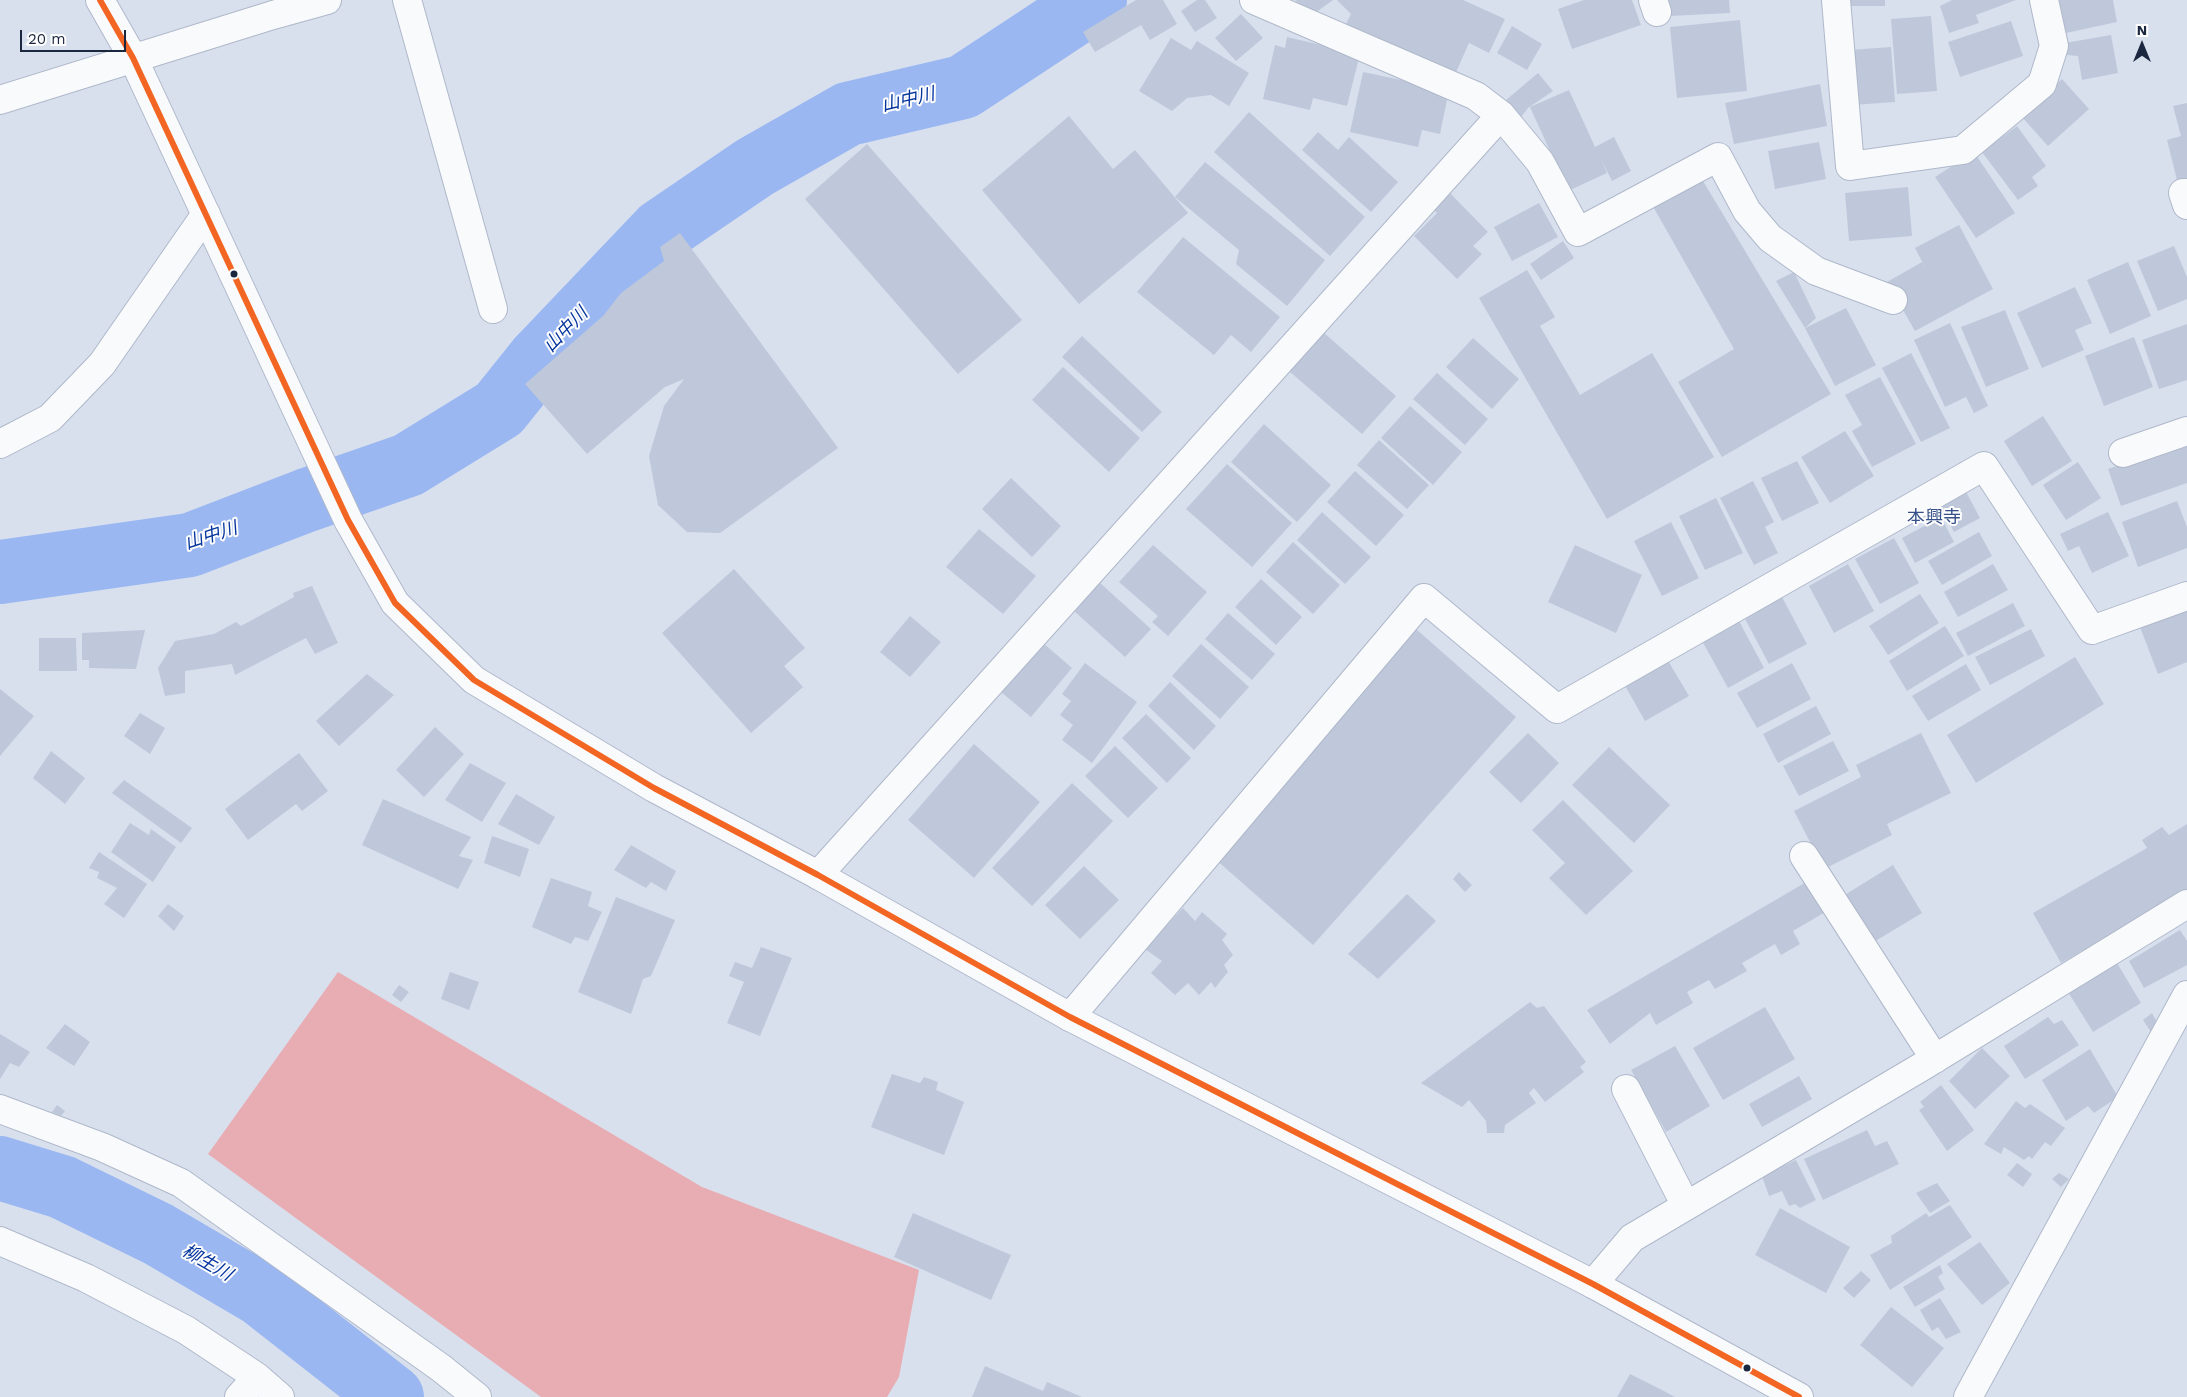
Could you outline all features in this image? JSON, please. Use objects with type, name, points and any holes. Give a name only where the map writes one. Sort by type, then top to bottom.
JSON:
[{"type":"street","points":[[100,0],[133,58],[348,520],[396,603],[474,680],[654,788],[818,875],[1070,1017],[1593,1284],[1800,1397]]},
{"type":"street","points":[[0,100],[328,0]]},
{"type":"street","points":[[407,0],[493,309]]},
{"type":"street","points":[[1254,0],[1476,96],[1501,114],[1540,162],[1578,232],[1718,157],[1747,211],[1770,238],[1816,271],[1893,300]]},
{"type":"street","points":[[1836,0],[1850,166],[1963,150],[2042,84],[2054,46],[2044,0]]},
{"type":"street","points":[[818,875],[1501,114]]},
{"type":"street","points":[[2187,193],[2183,193],[2187,205]]},
{"type":"street","points":[[0,444],[50,418],[102,364],[206,214]]},
{"type":"street","points":[[2123,453],[2187,431]]},
{"type":"street","points":[[1070,1017],[1424,598],[1557,709],[1984,466],[2092,630],[2187,596]]},
{"type":"street","points":[[1804,856],[1935,1059]]},
{"type":"street","points":[[1593,1284],[1632,1238],[1935,1059],[2187,904]]},
{"type":"street","points":[[1968,1397],[2187,995]]},
{"type":"street","points":[[1626,1089],[1686,1206]]},
{"type":"street","points":[[0,1109],[102,1147],[181,1183],[440,1368],[476,1397]]},
{"type":"street","points":[[3,1246],[86,1278],[186,1330],[257,1377],[280,1397]]},
{"type":"street","points":[[239,1397],[257,1377]]},
{"type":"shaded area","points":[[338,972],[702,1187],[919,1270],[899,1377],[887,1397],[541,1397],[208,1154]]},
{"type":"building","points":[[1136,0],[1163,0],[1177,24],[1150,40],[1141,25],[1095,52],[1083,32]]},
{"type":"building","points":[[1197,0],[1205,0],[1217,18],[1195,32],[1181,11]]},
{"type":"building","points":[[1295,0],[1333,0],[1311,16]]},
{"type":"building","points":[[1337,0],[1463,0],[1505,19],[1489,53],[1469,43],[1453,79],[1344,28],[1351,14]]},
{"type":"building","points":[[1584,0],[1632,0],[1641,25],[1572,49],[1558,9]]},
{"type":"building","points":[[1669,0],[1729,0],[1730,13],[1670,16]]},
{"type":"building","points":[[1843,0],[1885,0],[1885,6],[1843,6]]},
{"type":"building","points":[[1952,0],[2016,0],[1976,15],[1979,23],[1949,33],[1940,6]]},
{"type":"building","points":[[2059,0],[2113,0],[2117,22],[2066,33]]},
{"type":"building","points":[[1241,14],[1263,38],[1236,61],[1215,38]]},
{"type":"building","points":[[1931,16],[1937,91],[1897,94],[1891,19]]},
{"type":"building","points":[[1740,20],[1747,91],[1677,98],[1670,27]]},
{"type":"building","points":[[2011,21],[2023,56],[1960,77],[1948,42]]},
{"type":"building","points":[[1512,26],[1542,44],[1527,70],[1497,53]]},
{"type":"building","points":[[2111,35],[2118,73],[2082,80],[2078,56],[2067,55],[2065,43]]},
{"type":"building","points":[[1287,37],[1360,54],[1347,106],[1313,98],[1310,110],[1263,99],[1275,45],[1285,48]]},
{"type":"building","points":[[1171,38],[1191,50],[1197,41],[1249,73],[1229,106],[1211,95],[1187,98],[1172,111],[1139,91]]},
{"type":"building","points":[[1891,47],[1895,102],[1853,105],[1849,50]]},
{"type":"building","points":[[1363,72],[1449,90],[1440,134],[1422,130],[1418,147],[1350,132]]},
{"type":"building","points":[[1538,73],[1553,91],[1528,108],[1521,117],[1506,100]]},
{"type":"building","points":[[2062,79],[2089,109],[2048,146],[2021,116]]},
{"type":"building","points":[[1820,84],[1827,126],[1734,144],[1725,103]]},
{"type":"building","points":[[1569,90],[1595,147],[1614,137],[1631,171],[1612,181],[1600,157],[1607,173],[1568,191],[1530,107]]},
{"type":"building","points":[[2187,103],[2187,178],[2177,180],[2167,140],[2181,136],[2173,106]]},
{"type":"building","points":[[1249,112],[1365,217],[1330,256],[1214,152]]},
{"type":"building","points":[[1069,116],[1113,169],[1135,150],[1188,213],[1079,304],[982,190]]},
{"type":"building","points":[[2017,126],[2046,166],[2032,177],[2038,186],[2018,200],[1982,152]]},
{"type":"building","points":[[1318,132],[1338,150],[1349,137],[1398,182],[1371,212],[1302,150]]},
{"type":"building","points":[[1819,142],[1826,179],[1775,189],[1768,151]]},
{"type":"building","points":[[867,144],[1022,320],[958,374],[805,199]]},
{"type":"building","points":[[1974,152],[2015,213],[1976,238],[1935,177]]},
{"type":"building","points":[[1205,162],[1325,260],[1287,306],[1236,264],[1239,250],[1175,197]]},
{"type":"building","points":[[1700,176],[1831,394],[1722,457],[1678,382],[1734,349],[1651,203]]},
{"type":"building","points":[[1908,187],[1912,236],[1849,241],[1845,193]]},
{"type":"building","points":[[1448,191],[1488,232],[1473,246],[1482,254],[1457,279],[1414,236],[1437,213],[1431,207]]},
{"type":"building","points":[[1539,203],[1558,237],[1512,261],[1494,227]]},
{"type":"building","points":[[1959,225],[1993,289],[1915,331],[1887,282],[1922,262],[1930,277],[1915,248]]},
{"type":"building","points":[[680,233],[838,448],[720,533],[687,532],[658,505],[649,456],[664,406],[684,379],[665,387],[587,454],[525,384],[603,316],[621,293],[664,261],[660,247]]},
{"type":"building","points":[[1183,237],[1280,317],[1251,352],[1231,335],[1214,355],[1137,292]]},
{"type":"building","points":[[1563,241],[1574,258],[1541,280],[1530,264]]},
{"type":"building","points":[[2174,246],[2187,277],[2187,299],[2158,311],[2137,261]]},
{"type":"building","points":[[2128,262],[2151,316],[2110,334],[2087,280]]},
{"type":"building","points":[[1527,270],[1555,317],[1540,326],[1580,395],[1652,353],[1714,457],[1607,519],[1479,298]]},
{"type":"building","points":[[1794,272],[1816,318],[1805,328],[1776,281]]},
{"type":"building","points":[[2075,287],[2092,323],[2075,330],[2084,350],[2042,368],[2017,313]]},
{"type":"building","points":[[1846,308],[1876,365],[1835,386],[1805,328]]},
{"type":"building","points":[[2005,310],[2029,369],[1986,387],[1961,327]]},
{"type":"building","points":[[1950,323],[1988,406],[1974,413],[1966,397],[1945,407],[1914,340]]},
{"type":"building","points":[[2187,324],[2187,380],[2159,389],[2142,340]]},
{"type":"building","points":[[1323,332],[1396,396],[1362,434],[1289,371]]},
{"type":"building","points":[[1082,336],[1162,412],[1142,432],[1062,357]]},
{"type":"building","points":[[2134,337],[2153,387],[2104,406],[2085,356]]},
{"type":"building","points":[[1473,338],[1519,379],[1492,409],[1446,367]]},
{"type":"building","points":[[1911,353],[1950,428],[1921,442],[1882,368]]},
{"type":"building","points":[[1063,367],[1140,438],[1109,472],[1032,400]]},
{"type":"building","points":[[1437,373],[1488,419],[1465,445],[1413,399]]},
{"type":"building","points":[[1880,377],[1916,444],[1872,467],[1852,431],[1862,425],[1845,395]]},
{"type":"building","points":[[1410,406],[1462,452],[1433,485],[1381,438]]},
{"type":"building","points":[[2043,416],[2072,461],[2032,486],[2004,441]]},
{"type":"building","points":[[1264,424],[1331,485],[1297,522],[1231,462]]},
{"type":"building","points":[[1845,431],[1874,476],[1830,503],[1801,457]]},
{"type":"building","points":[[1379,440],[1429,485],[1407,509],[1357,465]]},
{"type":"building","points":[[2187,442],[2187,483],[2121,506],[2108,469]]},
{"type":"building","points":[[1797,461],[1819,503],[1782,521],[1761,478]]},
{"type":"building","points":[[2078,462],[2101,498],[2066,520],[2043,485]]},
{"type":"building","points":[[1227,464],[1292,523],[1252,567],[1186,509]]},
{"type":"building","points":[[1355,471],[1404,515],[1376,546],[1327,502]]},
{"type":"building","points":[[1011,478],[1061,526],[1032,557],[982,509]]},
{"type":"building","points":[[1753,481],[1774,522],[1765,527],[1778,553],[1754,565],[1720,498]]},
{"type":"building","points":[[1964,488],[1980,518],[1954,532],[1938,502]]},
{"type":"building","points":[[1716,498],[1743,553],[1705,570],[1679,516]]},
{"type":"building","points":[[2177,501],[2187,527],[2187,548],[2138,567],[2122,522]]},
{"type":"building","points":[[1322,512],[1371,557],[1345,584],[1297,540]]},
{"type":"building","points":[[2108,512],[2129,556],[2092,573],[2079,546],[2068,551],[2060,534]]},
{"type":"building","points":[[1941,517],[1954,542],[1915,563],[1902,538]]},
{"type":"building","points":[[1671,522],[1699,578],[1662,596],[1634,541]]},
{"type":"building","points":[[979,529],[1036,576],[1003,614],[946,567]]},
{"type":"building","points":[[1979,532],[1992,556],[1942,585],[1928,561]]},
{"type":"building","points":[[1894,538],[1919,583],[1880,604],[1855,559]]},
{"type":"building","points":[[1293,542],[1340,585],[1313,614],[1266,572]]},
{"type":"building","points":[[1153,545],[1207,592],[1168,636],[1152,622],[1158,616],[1119,582]]},
{"type":"building","points":[[1575,545],[1642,575],[1616,633],[1548,602]]},
{"type":"building","points":[[1848,564],[1874,611],[1834,633],[1809,586]]},
{"type":"building","points":[[1993,564],[2008,590],[1958,617],[1944,592]]},
{"type":"building","points":[[734,569],[805,648],[784,666],[803,687],[751,733],[662,633]]},
{"type":"building","points":[[1261,579],[1302,617],[1276,645],[1235,607]]},
{"type":"building","points":[[1099,582],[1151,629],[1125,657],[1073,610]]},
{"type":"building","points":[[312,586],[338,643],[315,654],[306,638],[235,675],[232,664],[185,671],[185,693],[165,696],[158,668],[175,641],[214,634],[236,622],[241,626],[294,597],[293,593]]},
{"type":"building","points":[[1920,594],[1939,623],[1888,655],[1869,626]]},
{"type":"building","points":[[1782,597],[1807,644],[1769,664],[1744,617]]},
{"type":"building","points":[[2013,603],[2025,626],[1968,656],[1956,633]]},
{"type":"building","points":[[2187,609],[2187,662],[2158,674],[2140,627]]},
{"type":"building","points":[[1228,613],[1275,654],[1252,680],[1205,639]]},
{"type":"building","points":[[910,616],[941,642],[910,677],[880,652]]},
{"type":"building","points":[[1738,619],[1764,668],[1728,688],[1701,639]]},
{"type":"building","points":[[1945,626],[1964,656],[1907,691],[1889,661]]},
{"type":"building","points":[[1416,629],[1516,717],[1313,945],[1214,858]]},
{"type":"building","points":[[2031,629],[2045,656],[1990,685],[1975,657]]},
{"type":"building","points":[[145,630],[136,669],[89,668],[89,660],[82,660],[82,633]]},
{"type":"building","points":[[39,638],[76,638],[77,671],[39,671]]},
{"type":"building","points":[[1043,643],[1072,668],[1031,717],[1001,692]]},
{"type":"building","points":[[1201,644],[1249,687],[1220,719],[1172,676]]},
{"type":"building","points":[[2075,657],[2104,704],[1976,783],[1947,735]]},
{"type":"building","points":[[1667,659],[1689,696],[1645,721],[1624,684]]},
{"type":"building","points":[[1085,663],[1137,702],[1092,763],[1062,740],[1073,725],[1060,715],[1071,701],[1062,694]]},
{"type":"building","points":[[1792,663],[1811,699],[1757,728],[1737,693]]},
{"type":"building","points":[[1966,664],[1981,690],[1928,721],[1912,696]]},
{"type":"building","points":[[367,674],[394,695],[339,746],[316,721]]},
{"type":"building","points":[[1170,682],[1216,726],[1194,750],[1148,706]]},
{"type":"building","points":[[0,689],[34,716],[0,756]]},
{"type":"building","points":[[1816,706],[1831,734],[1778,763],[1763,734]]},
{"type":"building","points":[[140,713],[165,728],[150,754],[124,736]]},
{"type":"building","points":[[1146,714],[1191,758],[1167,783],[1122,738]]},
{"type":"building","points":[[435,727],[464,754],[424,797],[396,770]]},
{"type":"building","points":[[1528,733],[1559,763],[1521,803],[1489,772]]},
{"type":"building","points":[[1921,733],[1951,793],[1887,824],[1892,835],[1824,869],[1794,811],[1861,777],[1856,765]]},
{"type":"building","points":[[1833,741],[1849,771],[1799,796],[1783,766]]},
{"type":"building","points":[[974,744],[1040,802],[974,878],[908,820]]},
{"type":"building","points":[[1115,746],[1158,788],[1128,818],[1085,776]]},
{"type":"building","points":[[1609,747],[1670,805],[1634,843],[1572,785]]},
{"type":"building","points":[[51,751],[85,778],[65,804],[33,778]]},
{"type":"building","points":[[299,753],[328,791],[302,811],[296,804],[248,840],[225,809]]},
{"type":"building","points":[[470,763],[506,783],[482,822],[445,800]]},
{"type":"building","points":[[124,780],[192,828],[181,843],[112,793]]},
{"type":"building","points":[[1072,783],[1113,821],[1032,906],[992,868]]},
{"type":"building","points":[[516,794],[555,817],[539,845],[498,824]]},
{"type":"building","points":[[383,799],[471,837],[459,856],[473,860],[458,889],[362,845]]},
{"type":"building","points":[[1563,800],[1633,871],[1586,915],[1549,878],[1565,863],[1532,830]]},
{"type":"building","points":[[130,823],[149,835],[151,829],[176,847],[153,882],[111,852]]},
{"type":"building","points":[[2187,824],[2187,891],[2061,963],[2033,913],[2147,848],[2142,840],[2162,827],[2169,835]]},
{"type":"building","points":[[492,836],[529,849],[520,877],[484,863]]},
{"type":"building","points":[[631,845],[676,871],[666,891],[651,882],[646,888],[614,870]]},
{"type":"building","points":[[99,852],[147,884],[124,918],[104,904],[117,888],[97,878],[99,872],[89,868]]},
{"type":"building","points":[[1893,865],[1922,913],[1872,943],[1843,896]]},
{"type":"building","points":[[1084,866],[1119,900],[1080,939],[1045,905]]},
{"type":"building","points":[[1459,872],[1472,885],[1465,892],[1453,879]]},
{"type":"building","points":[[551,878],[592,892],[588,906],[602,912],[588,941],[575,937],[571,944],[532,927]]},
{"type":"building","points":[[1808,881],[1827,911],[1793,931],[1800,944],[1781,955],[1775,944],[1742,963],[1747,971],[1715,989],[1709,980],[1687,992],[1693,1003],[1656,1025],[1650,1013],[1610,1044],[1587,1010]]},
{"type":"building","points":[[1407,894],[1436,921],[1378,979],[1348,954]]},
{"type":"building","points":[[616,897],[675,920],[651,976],[643,979],[631,1014],[578,992]]},
{"type":"building","points":[[168,904],[184,916],[174,931],[158,916]]},
{"type":"building","points":[[1183,908],[1195,921],[1202,912],[1227,934],[1222,940],[1233,955],[1224,965],[1228,972],[1215,988],[1211,982],[1199,995],[1188,983],[1175,995],[1151,973],[1162,961],[1145,949]]},
{"type":"building","points":[[2180,930],[2187,941],[2187,965],[2144,988],[2129,961]]},
{"type":"building","points":[[761,947],[792,958],[760,1036],[727,1023],[744,982],[729,976],[735,962],[752,968]]},
{"type":"building","points":[[2117,963],[2141,1003],[2093,1032],[2068,992]]},
{"type":"building","points":[[450,972],[479,982],[469,1010],[441,999]]},
{"type":"building","points":[[399,985],[409,992],[401,1002],[392,995]]},
{"type":"building","points":[[1530,1002],[1537,1008],[1544,1006],[1586,1062],[1580,1067],[1584,1072],[1545,1102],[1534,1088],[1529,1093],[1536,1103],[1505,1125],[1504,1133],[1487,1133],[1486,1121],[1469,1100],[1462,1107],[1421,1083]]},
{"type":"building","points":[[1765,1007],[1795,1059],[1723,1100],[1693,1048]]},
{"type":"building","points":[[2152,1013],[2159,1026],[2151,1032],[2143,1020]]},
{"type":"building","points":[[2048,1017],[2054,1024],[2062,1020],[2079,1045],[2025,1079],[2004,1046]]},
{"type":"building","points":[[65,1024],[90,1042],[74,1066],[46,1048]]},
{"type":"building","points":[[0,1034],[30,1052],[19,1067],[10,1063],[0,1079]]},
{"type":"building","points":[[1675,1046],[1710,1106],[1666,1132],[1631,1070]]},
{"type":"building","points":[[1982,1048],[2010,1076],[1975,1109],[1949,1081]]},
{"type":"building","points":[[2090,1049],[2118,1097],[2094,1113],[2088,1106],[2066,1121],[2042,1080]]},
{"type":"building","points":[[892,1074],[920,1083],[924,1077],[938,1082],[936,1090],[964,1102],[944,1155],[871,1127]]},
{"type":"building","points":[[1799,1076],[1812,1099],[1762,1127],[1749,1104]]},
{"type":"building","points":[[1941,1085],[1974,1130],[1947,1151],[1919,1110],[1924,1107],[1920,1102]]},
{"type":"building","points":[[2016,1101],[2025,1108],[2030,1104],[2065,1128],[2051,1146],[2045,1142],[2032,1159],[2029,1156],[2024,1160],[2004,1147],[2001,1154],[1984,1144]]},
{"type":"building","points":[[57,1105],[65,1111],[61,1116],[52,1112]]},
{"type":"building","points":[[1867,1130],[1875,1146],[1887,1141],[1899,1164],[1823,1200],[1804,1159]]},
{"type":"building","points":[[1796,1160],[1816,1200],[1800,1208],[1795,1204],[1789,1206],[1782,1191],[1769,1196],[1762,1176]]},
{"type":"building","points":[[2017,1163],[2032,1174],[2023,1187],[2007,1175]]},
{"type":"building","points":[[2059,1173],[2069,1179],[2061,1187],[2052,1179]]},
{"type":"building","points":[[1937,1183],[1950,1201],[1930,1213],[1916,1193]]},
{"type":"building","points":[[1950,1205],[1972,1237],[1890,1290],[1870,1255],[1892,1243],[1891,1236],[1926,1213],[1929,1217]]},
{"type":"building","points":[[1780,1208],[1850,1247],[1826,1293],[1755,1255]]},
{"type":"building","points":[[913,1213],[1011,1255],[991,1300],[894,1257]]},
{"type":"building","points":[[1980,1242],[2010,1283],[1982,1305],[1947,1264]]},
{"type":"building","points":[[1940,1265],[1943,1273],[1938,1277],[1945,1289],[1915,1307],[1903,1287]]},
{"type":"building","points":[[1861,1271],[1871,1280],[1854,1298],[1843,1288]]},
{"type":"building","points":[[1940,1298],[1961,1332],[1946,1339],[1938,1327],[1932,1331],[1920,1310]]},
{"type":"building","points":[[1891,1307],[1944,1348],[1912,1387],[1860,1345]]},
{"type":"building","points":[[985,1366],[1043,1391],[1047,1382],[1082,1397],[972,1397]]},
{"type":"building","points":[[1630,1374],[1662,1390],[1675,1397],[1617,1397]]},
{"type":"waterway","name":"山中川","points":[[0,572],[190,545],[307,500],[408,465],[499,409],[539,359],[661,231],[755,167],[848,114],[963,87],[1095,0]]},
{"type":"waterway","name":"柳生川","points":[[0,1168],[62,1187],[158,1234],[262,1295],[392,1397]]},
{"type":"transit line","points":[[100,0],[133,58],[348,520],[395,603],[474,680],[654,788],[818,875],[1070,1017],[1593,1284],[1799,1397]]},
{"type":"district","name":"本興寺","points":[[1934,518]]}]
